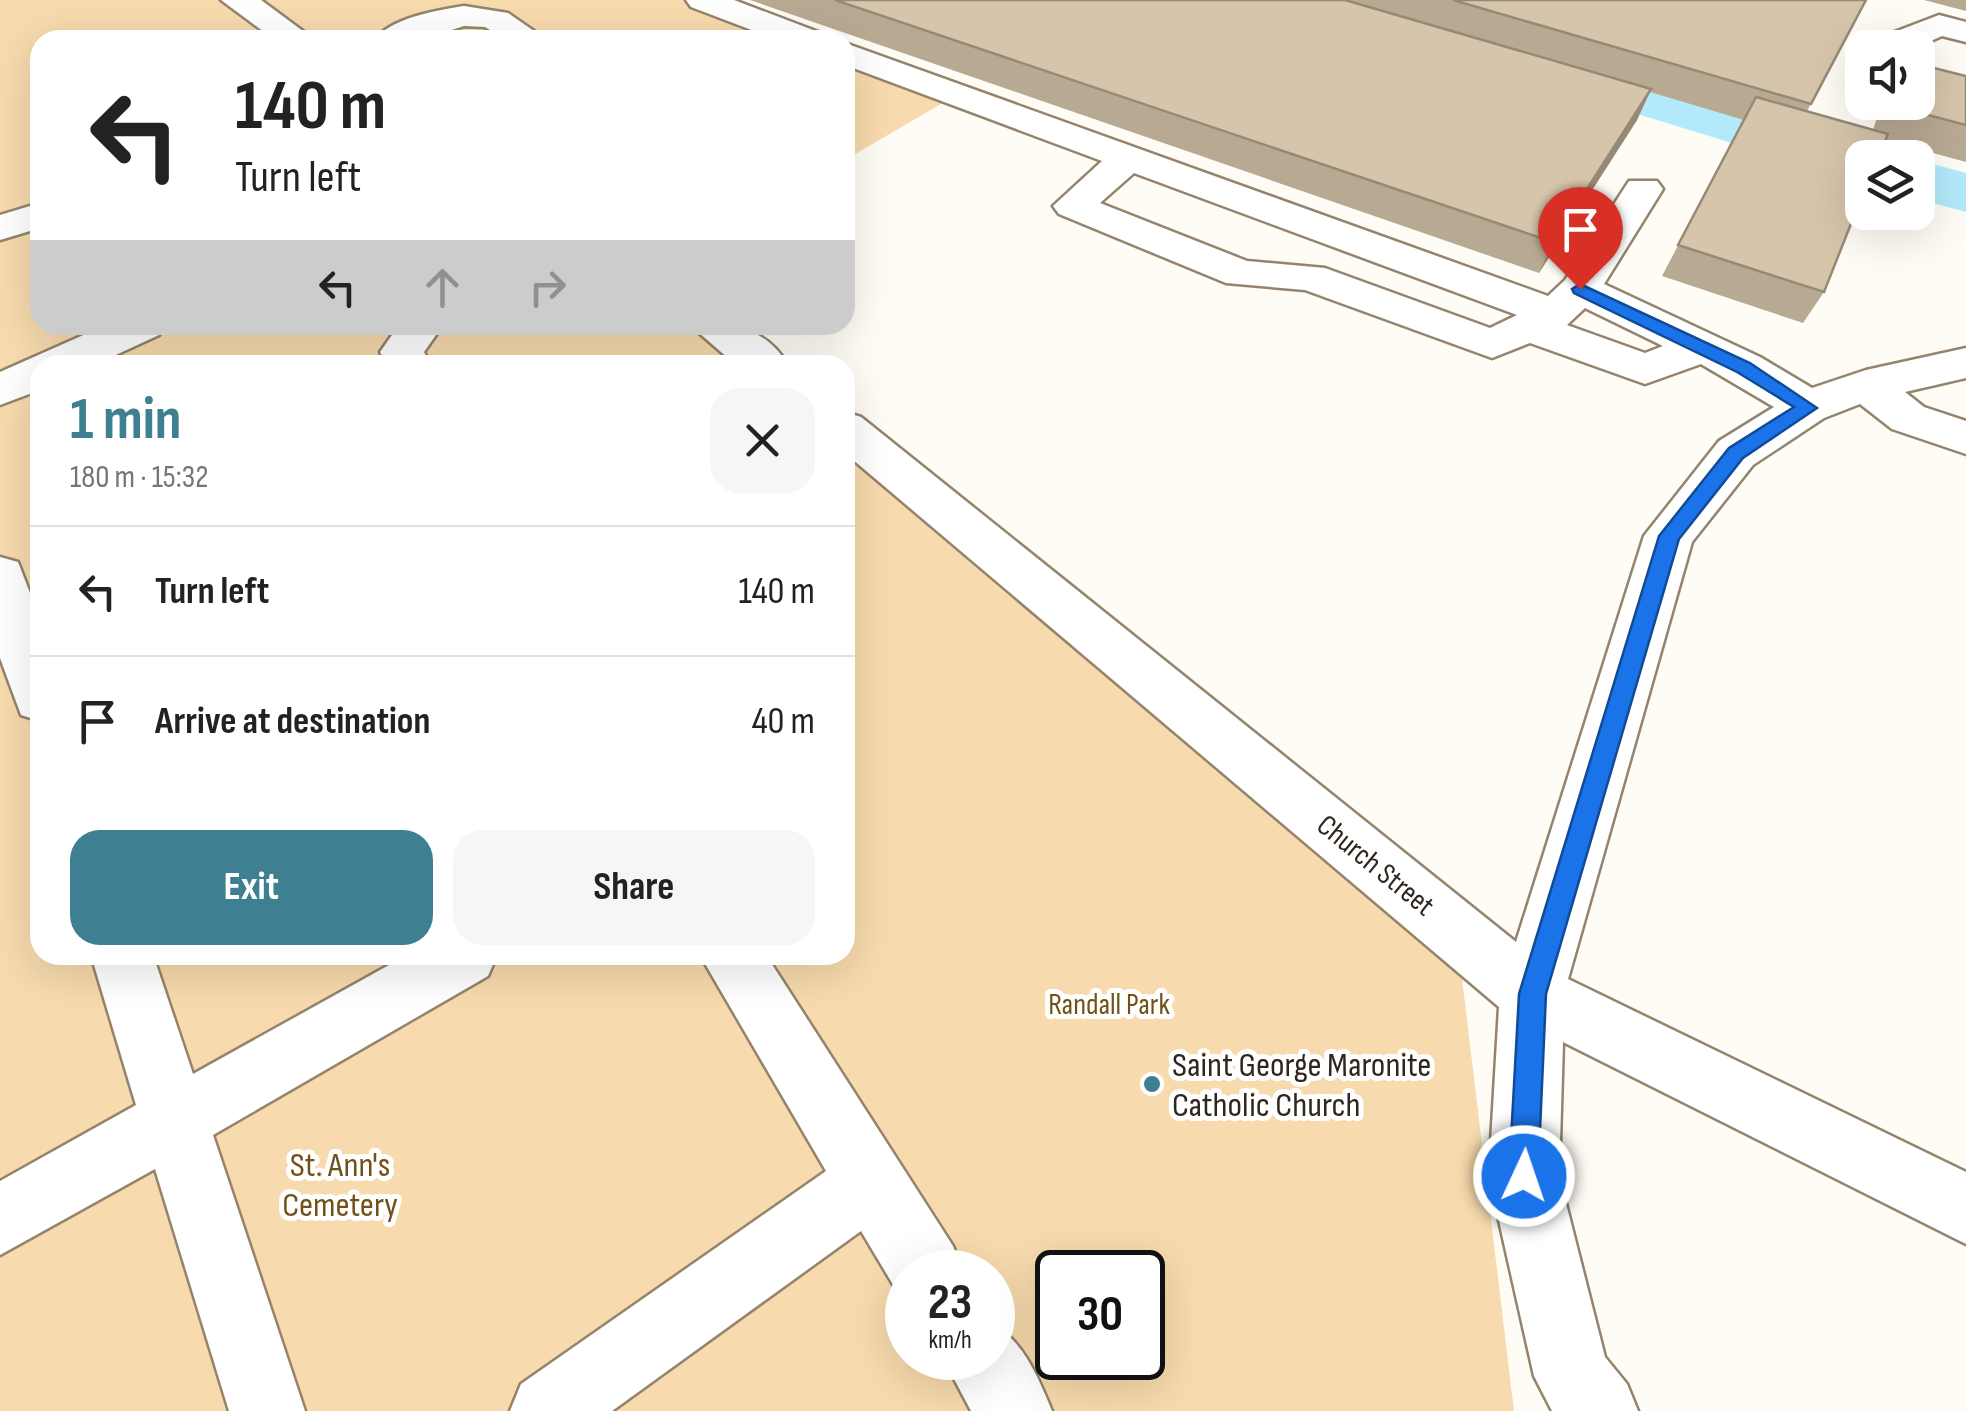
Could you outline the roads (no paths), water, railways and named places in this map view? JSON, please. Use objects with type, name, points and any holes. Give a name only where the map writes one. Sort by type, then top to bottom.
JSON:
[{"type":"street","points":[[238,0],[283,30]]},
{"type":"street","points":[[702,0],[782,30]]},
{"type":"street","points":[[420,30],[475,10],[490,10],[517,30]]},
{"type":"street","points":[[1928,30],[1939,25],[1966,32]]},
{"type":"street","points":[[855,58],[1556,310],[1701,348],[1808,408]]},
{"type":"street","points":[[1127,158],[1073,206],[1241,274],[1310,277],[1492,344],[1556,310],[1642,189]]},
{"type":"street","points":[[0,228],[30,218]]},
{"type":"street","points":[[1556,310],[1645,369],[1701,348]]},
{"type":"street","points":[[77,355],[122,335]]},
{"type":"street","points":[[726,335],[752,355]]},
{"type":"street","points":[[1600,1411],[1572,1376],[1524,1176],[1532,994],[1669,536],[1736,453],[1808,408],[1866,385],[1966,363]]},
{"type":"street","points":[[0,390],[30,376]]},
{"type":"street","points":[[1866,385],[1908,418],[1966,438]]},
{"type":"street","name":"Church Street","points":[[855,436],[1532,994],[1966,1209]]},
{"type":"street","points":[[4,602],[30,672]]},
{"type":"street","points":[[125,965],[267,1411]]},
{"type":"street","points":[[0,1220],[448,965]]},
{"type":"street","points":[[737,965],[913,1250]]},
{"type":"street","points":[[548,1411],[870,1182]]},
{"type":"street","points":[[995,1380],[1014,1411]]},
{"type":"waterway","points":[[1323,0],[1845,158]]},
{"type":"waterway","points":[[1935,184],[1966,193]]},
{"type":"place","name":"Saint George Maronite Catholic Church","points":[[1152,1084]]},
{"type":"park label","name":"Randall Park","points":[[1109,1004]]},
{"type":"park label","name":"St. Ann's Cemetery","points":[[340,1184]]}]
